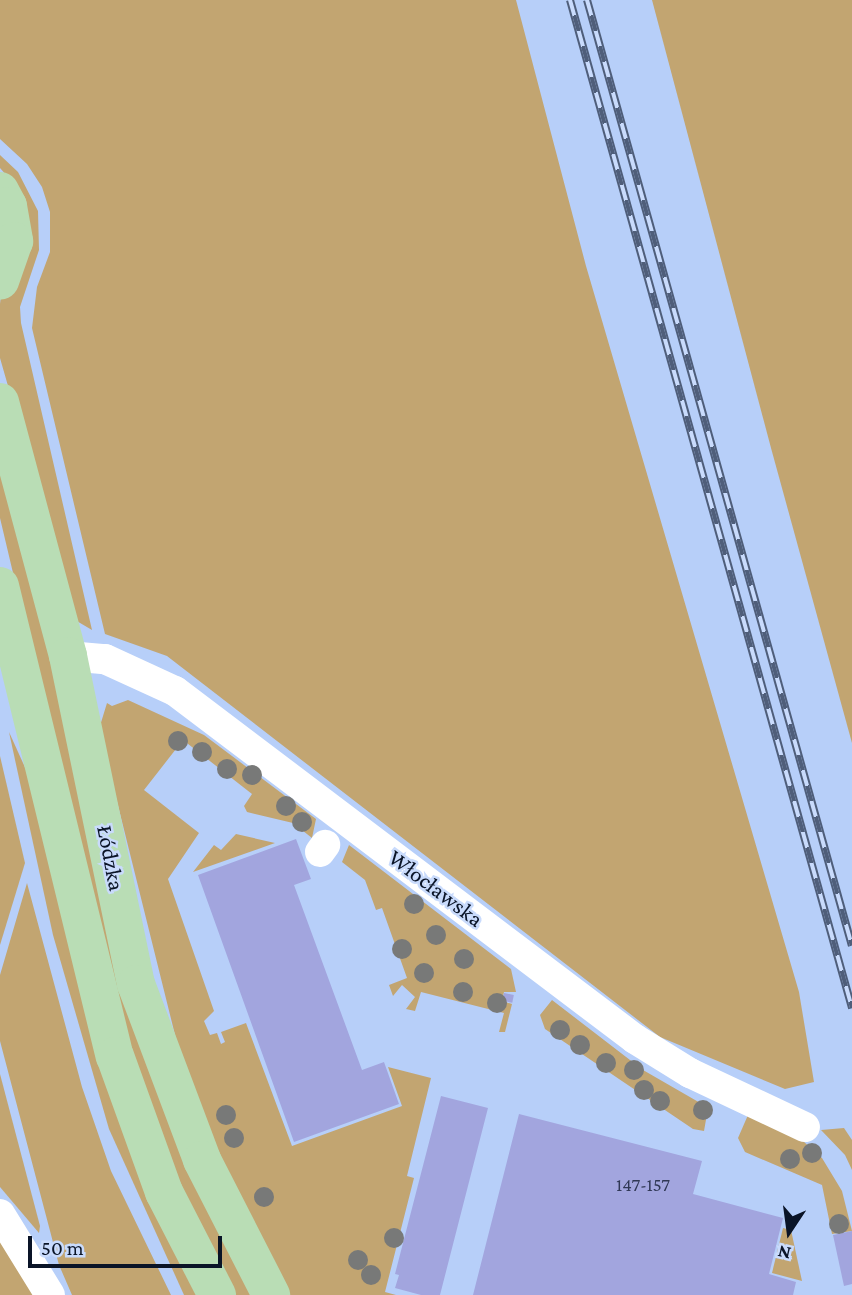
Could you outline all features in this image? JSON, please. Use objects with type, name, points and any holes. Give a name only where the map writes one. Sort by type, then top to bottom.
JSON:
[{"type":"main road","points":[[0,191],[10,213],[14,241],[0,281]]},
{"type":"main road","name":"Łódzka","points":[[0,402],[68,656],[136,984],[202,1160],[271,1295]]},
{"type":"main road","name":"Łódzka","points":[[0,586],[115,1056],[164,1192],[217,1295]]},
{"type":"street","name":"Włocławska","points":[[68,656],[104,659],[175,691],[635,1039],[691,1073],[805,1127]]},
{"type":"street","points":[[0,1214],[50,1295]]},
{"type":"shaded area","points":[[0,0],[516,0],[586,266],[799,992],[814,1082],[785,1089],[660,1037],[167,656],[105,634],[32,328],[37,287],[50,252],[50,212],[42,187],[27,164],[0,139]]},
{"type":"shaded area","points":[[652,0],[852,0],[852,743],[771,448]]},
{"type":"shaded area","points":[[0,155],[18,172],[38,211],[39,250],[20,307],[21,323],[92,630],[75,620],[0,358],[0,304],[14,184],[0,168]]},
{"type":"shaded area","points":[[0,437],[132,1010],[254,1295],[236,1295],[155,1133],[117,1012],[0,518]]},
{"type":"shaded area","points":[[128,700],[204,735],[316,819],[312,838],[293,823],[247,812],[244,806],[252,794],[183,740],[144,790],[199,833],[168,879],[214,1011],[204,1021],[210,1035],[217,1033],[221,1044],[225,1042],[221,1032],[246,1023],[292,1146],[402,1106],[388,1067],[431,1078],[407,1176],[414,1178],[385,1292],[396,1295],[290,1295],[230,1183],[181,1059],[99,729],[107,703],[112,706]]},
{"type":"shaded area","points":[[9,732],[28,774],[199,1295],[184,1295],[109,1129],[53,935]]},
{"type":"shaded area","points":[[0,756],[25,863],[0,945]]},
{"type":"shaded area","points":[[236,834],[275,843],[193,872],[214,845],[221,850]]},
{"type":"shaded area","points":[[349,845],[511,969],[516,992],[504,992],[502,1001],[512,1004],[505,1032],[499,1032],[504,1013],[421,992],[415,1011],[406,1009],[415,997],[402,985],[393,996],[389,985],[407,978],[382,908],[376,910],[365,880],[342,862]]},
{"type":"shaded area","points":[[27,883],[82,1087],[111,1171],[171,1295],[72,1295],[59,1265],[0,1041],[0,975]]},
{"type":"shaded area","points":[[552,1000],[643,1070],[702,1104],[707,1114],[704,1131],[693,1129],[545,1029],[540,1015]]},
{"type":"shaded area","points":[[0,1074],[40,1226],[39,1233],[0,1187]]},
{"type":"shaded area","points":[[748,1115],[794,1133],[822,1158],[842,1191],[852,1231],[832,1234],[822,1185],[745,1152],[738,1138]]},
{"type":"shaded area","points":[[844,1128],[852,1140],[852,1170],[845,1155],[821,1130]]},
{"type":"shaded area","points":[[783,1228],[791,1230],[802,1281],[772,1273]]},
{"type":"shaded area","points":[[0,1237],[34,1295],[0,1295]]},
{"type":"building","points":[[296,839],[311,879],[294,885],[362,1070],[384,1062],[399,1104],[294,1142],[198,875]]},
{"type":"building","points":[[504,993],[514,995],[512,1003],[502,1001]]},
{"type":"building","points":[[441,1096],[488,1108],[440,1295],[421,1295],[395,1288],[399,1275],[395,1274]]},
{"type":"building","points":[[519,1114],[702,1161],[693,1194],[783,1218],[769,1274],[796,1282],[793,1295],[473,1295]]},
{"type":"building","points":[[852,1231],[852,1284],[844,1286],[833,1235]]},
{"type":"railway","points":[[570,0],[852,1008]]},
{"type":"railway","points":[[587,0],[852,946]]}]
